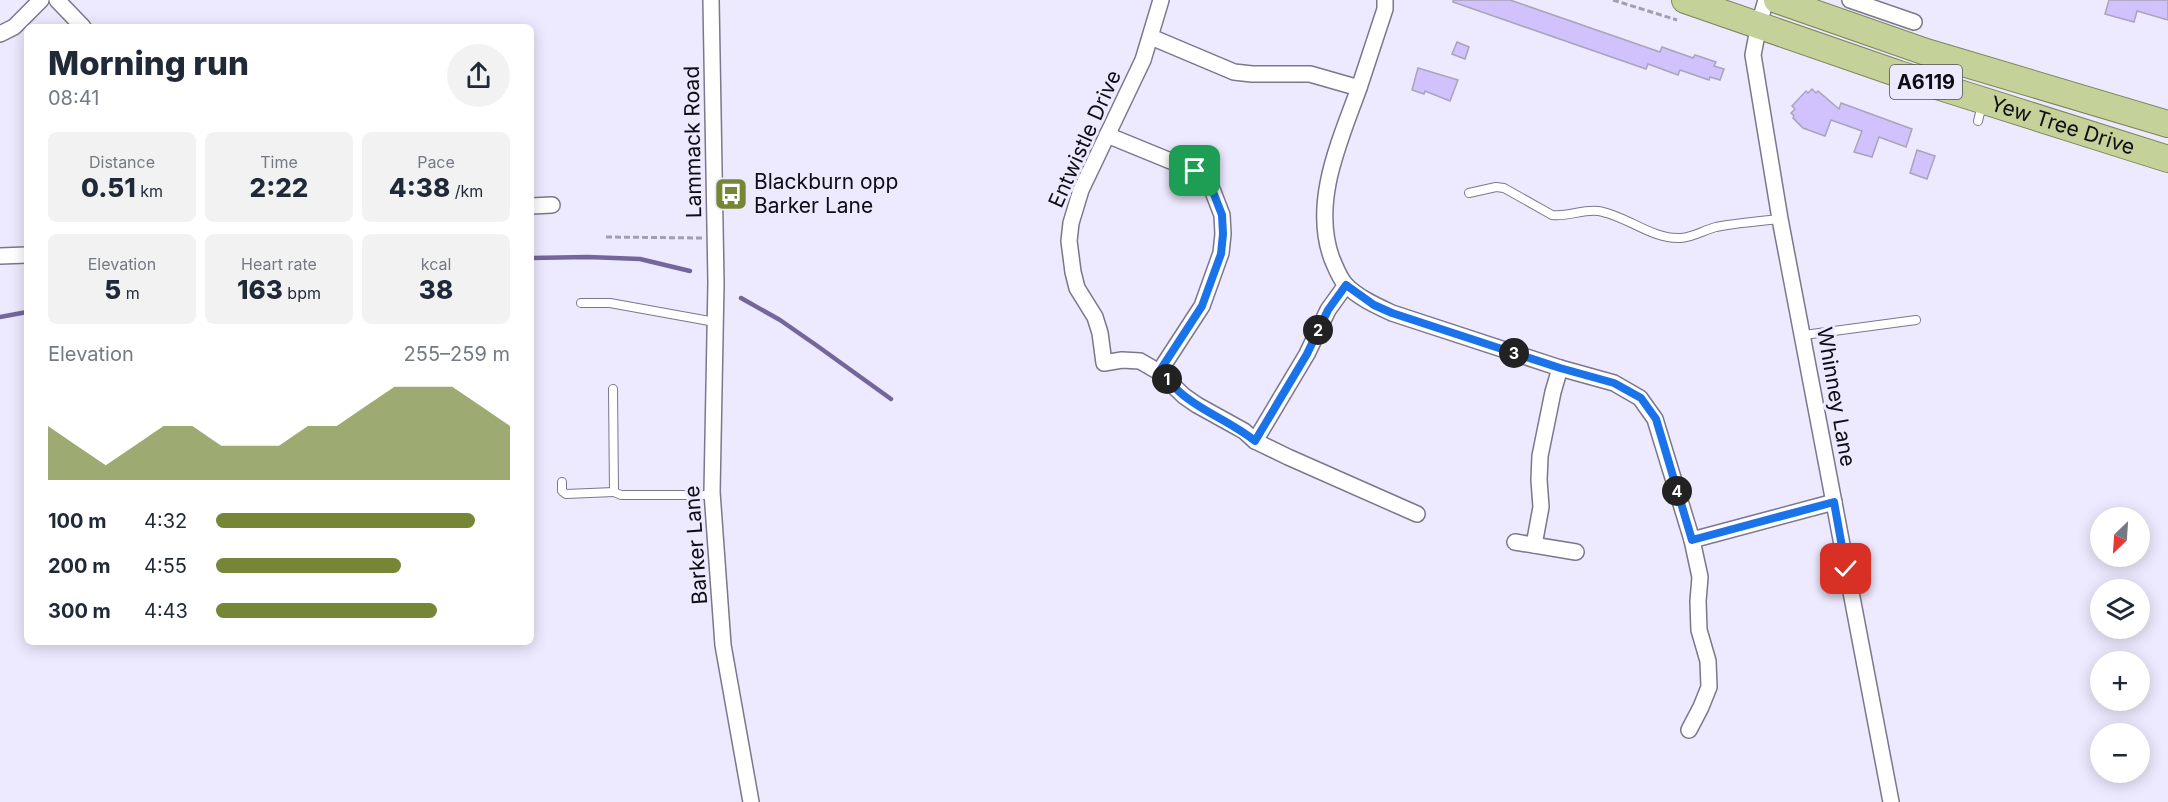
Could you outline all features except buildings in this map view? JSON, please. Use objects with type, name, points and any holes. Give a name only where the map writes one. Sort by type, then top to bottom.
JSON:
[{"type":"highway","name":"Yew Tree Drive","points":[[1685,0],[1899,74],[1981,111],[2168,159]]},
{"type":"highway","name":"Yew Tree Drive","points":[[1777,0],[1926,52],[2168,124]]},
{"type":"street","points":[[0,34],[14,27],[41,0]]},
{"type":"street","points":[[57,0],[80,24]]},
{"type":"street","name":"Lammack Road","points":[[711,0],[716,283]]},
{"type":"street","name":"Entwistle Drive","points":[[1159,372],[1140,361],[1122,360],[1104,363],[1102,341],[1095,317],[1077,288],[1069,241],[1075,206],[1134,81],[1151,38],[1161,0]]},
{"type":"street","points":[[1385,0],[1385,9],[1334,160],[1327,189],[1327,238],[1330,253],[1346,285],[1374,305],[1392,313],[1560,368],[1614,383],[1641,398],[1656,419],[1692,540],[1700,577],[1698,630],[1708,661],[1709,687],[1689,730]]},
{"type":"street","name":"Whinney Lane","points":[[1766,0],[1753,55],[1780,219],[1804,335],[1891,802]]},
{"type":"street","points":[[1850,0],[1914,22]]},
{"type":"street","points":[[1151,38],[1234,72],[1311,74],[1359,88]]},
{"type":"street","points":[[1107,135],[1195,171],[1210,184],[1222,215],[1221,254],[1202,306],[1159,372],[1184,396],[1244,431],[1255,441],[1417,514]]},
{"type":"street","points":[[534,206],[552,205]]},
{"type":"street","points":[[0,256],[24,255]]},
{"type":"street","name":"Barker Lane","points":[[716,283],[712,495],[723,645],[751,802]]},
{"type":"street","points":[[1255,441],[1307,354],[1328,310],[1346,285]]},
{"type":"street","points":[[1534,545],[1541,507],[1540,456],[1552,392],[1560,368]]},
{"type":"street","points":[[1692,540],[1834,502]]},
{"type":"street","points":[[1515,542],[1576,552]]},
{"type":"lane","points":[[1469,192],[1496,187],[1504,188],[1552,215],[1599,211],[1664,236],[1679,238],[1728,225],[1780,219]]},
{"type":"lane","points":[[581,303],[610,303],[715,322]]},
{"type":"lane","points":[[1804,335],[1916,320]]},
{"type":"lane","points":[[613,389],[614,492]]},
{"type":"lane","points":[[562,482],[562,491],[566,494],[614,492],[621,495],[712,495]]},
{"type":"path","points":[[606,237],[716,238]]},
{"type":"waterway","points":[[534,258],[640,259],[690,271]]},
{"type":"waterway","points":[[741,298],[780,320],[891,399]]},
{"type":"waterway","points":[[0,317],[24,313]]},
{"type":"place","name":"Blackburn opp Barker Lane","points":[[731,194]]},
{"type":"route","points":[[1195,171],[1210,184],[1222,215],[1221,254],[1202,306],[1159,372],[1184,396],[1244,431],[1255,441],[1307,354],[1328,310],[1346,285],[1374,305],[1392,313],[1560,368],[1614,383],[1641,398],[1656,419],[1692,540],[1834,502],[1846,569]]}]
